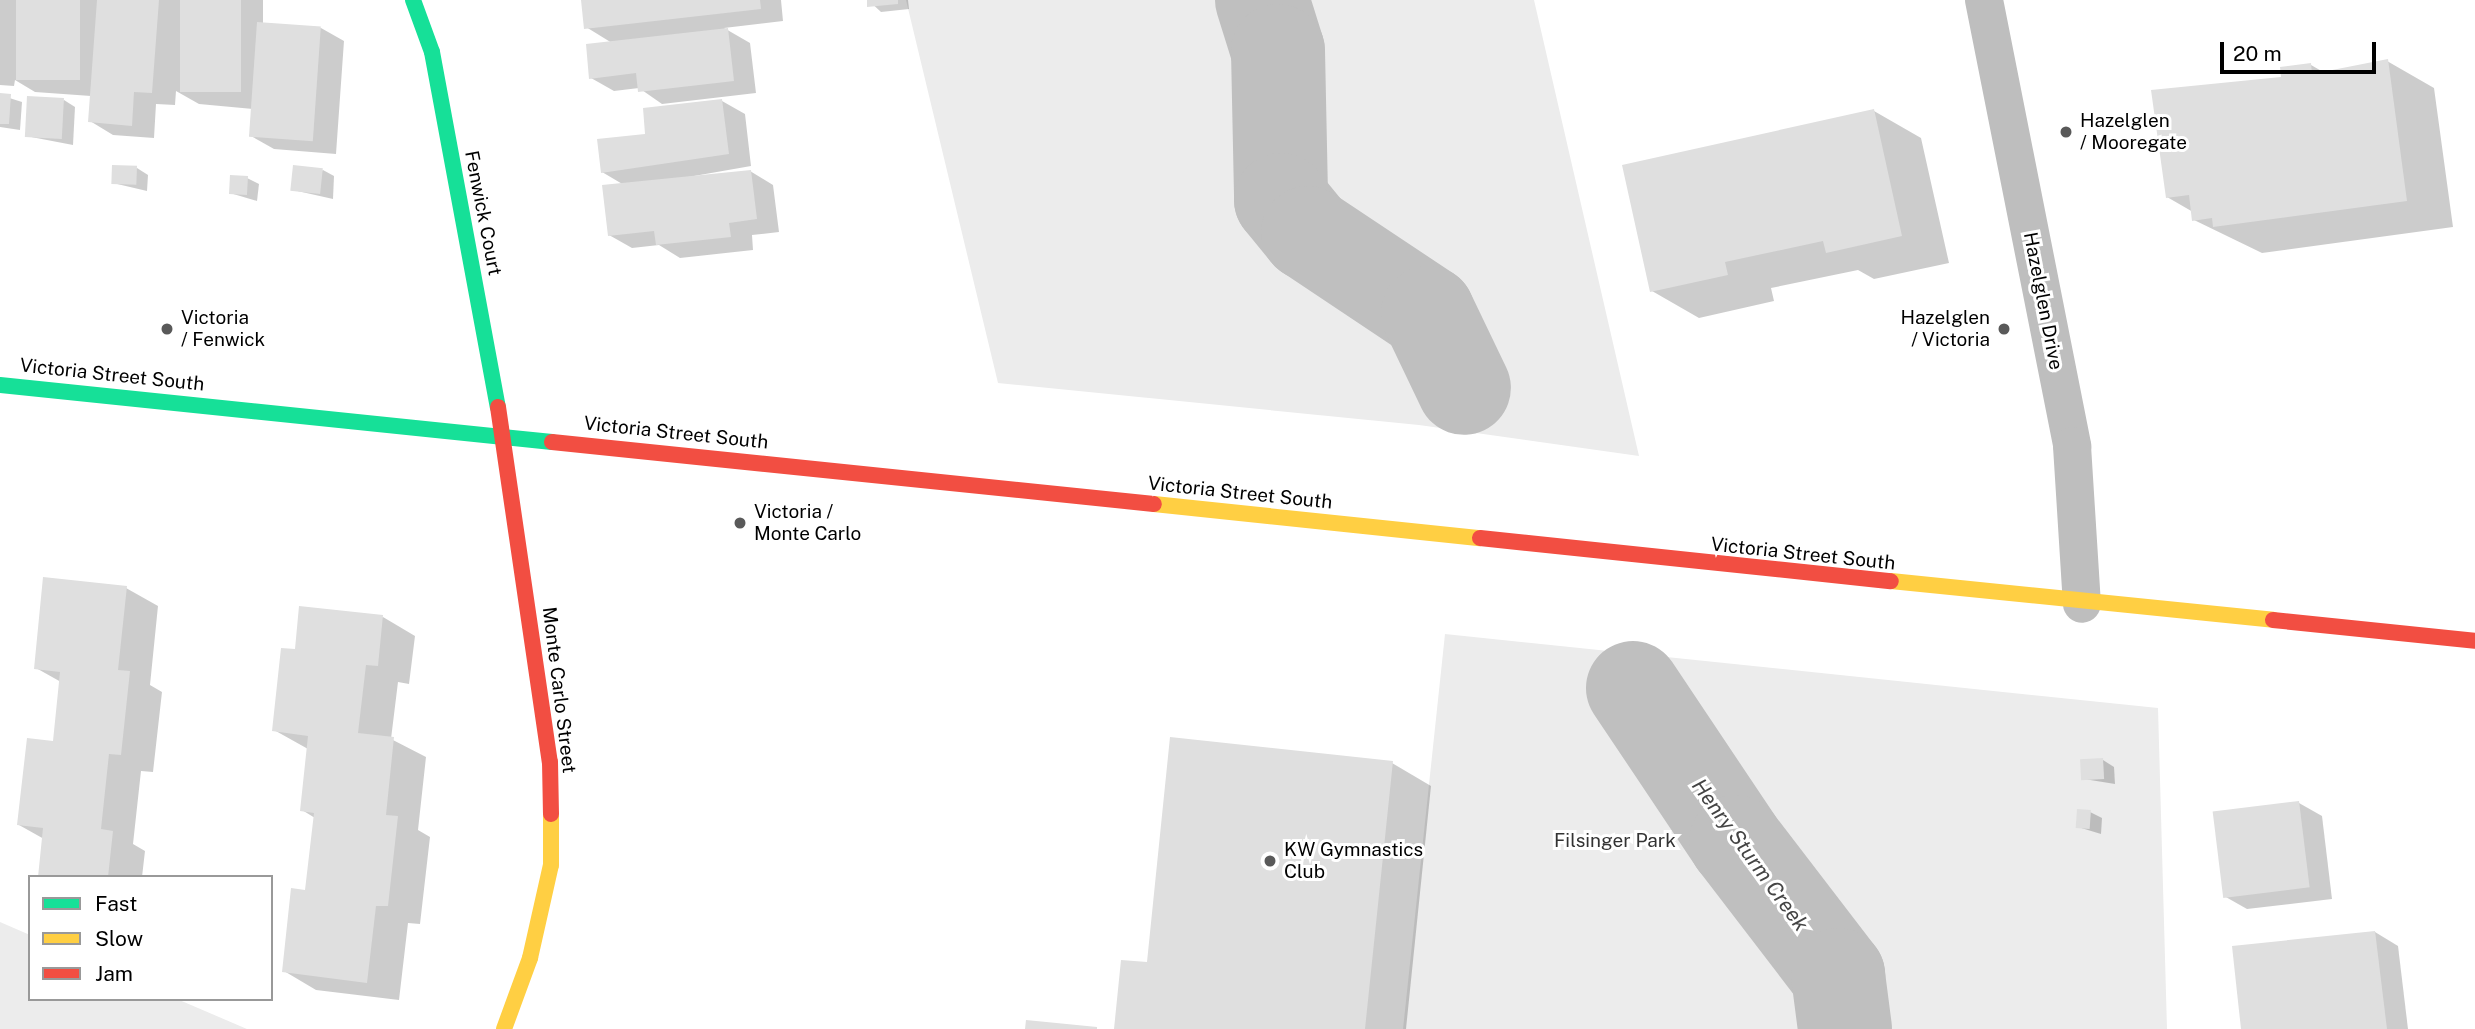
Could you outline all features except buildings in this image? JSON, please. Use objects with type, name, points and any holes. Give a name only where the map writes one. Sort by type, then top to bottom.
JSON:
[{"type":"main road","name":"Fenwick Court","points":[[413,0],[432,52],[503,436]]},
{"type":"main road","name":"Victoria Street South","points":[[0,386],[503,436],[2082,604],[2475,641]]},
{"type":"main road","name":"Monte Carlo Street","points":[[503,436],[550,762],[551,865],[530,958],[504,1029]]},
{"type":"street","name":"Hazelglen Drive","points":[[1984,0],[2073,446],[2082,604]]},
{"type":"green space","points":[[906,0],[1534,0],[1639,456],[1419,425],[998,383]]},
{"type":"green space","name":"Filsinger Park","points":[[1445,634],[2158,708],[2167,1029],[1403,1029]]},
{"type":"green space","points":[[0,922],[28,934],[28,1001],[182,1001],[247,1029],[0,1029]]},
{"type":"waterway","name":"Henry Sturm Creek","points":[[1262,0],[1278,51],[1281,200],[1308,233],[1428,313],[1464,388]]},
{"type":"waterway","name":"Henry Sturm Creek","points":[[1633,688],[1736,842],[1838,975],[1845,1029]]},
{"type":"traffic: fast","points":[[413,0],[432,52],[498,407]]},
{"type":"traffic: fast","points":[[0,385],[552,442]]},
{"type":"traffic: slow","points":[[1154,504],[1480,538]]},
{"type":"traffic: slow","points":[[1891,581],[2273,620]]},
{"type":"traffic: slow","points":[[504,1029],[530,958],[551,865],[551,814]]},
{"type":"traffic: jam","points":[[498,407],[550,762],[551,814]]},
{"type":"traffic: jam","points":[[552,442],[1154,504]]},
{"type":"traffic: jam","points":[[1480,538],[1891,581]]},
{"type":"traffic: jam","points":[[2273,620],[2475,641]]},
{"type":"place","name":"Hazelglen / Mooregate","points":[[2066,132]]},
{"type":"place","name":"Victoria / Fenwick","points":[[167,329]]},
{"type":"place","name":"Hazelglen / Victoria","points":[[2004,329]]},
{"type":"place","name":"Victoria / Monte Carlo","points":[[740,523]]},
{"type":"place","name":"KW Gymnastics Club","points":[[1270,861]]}]
